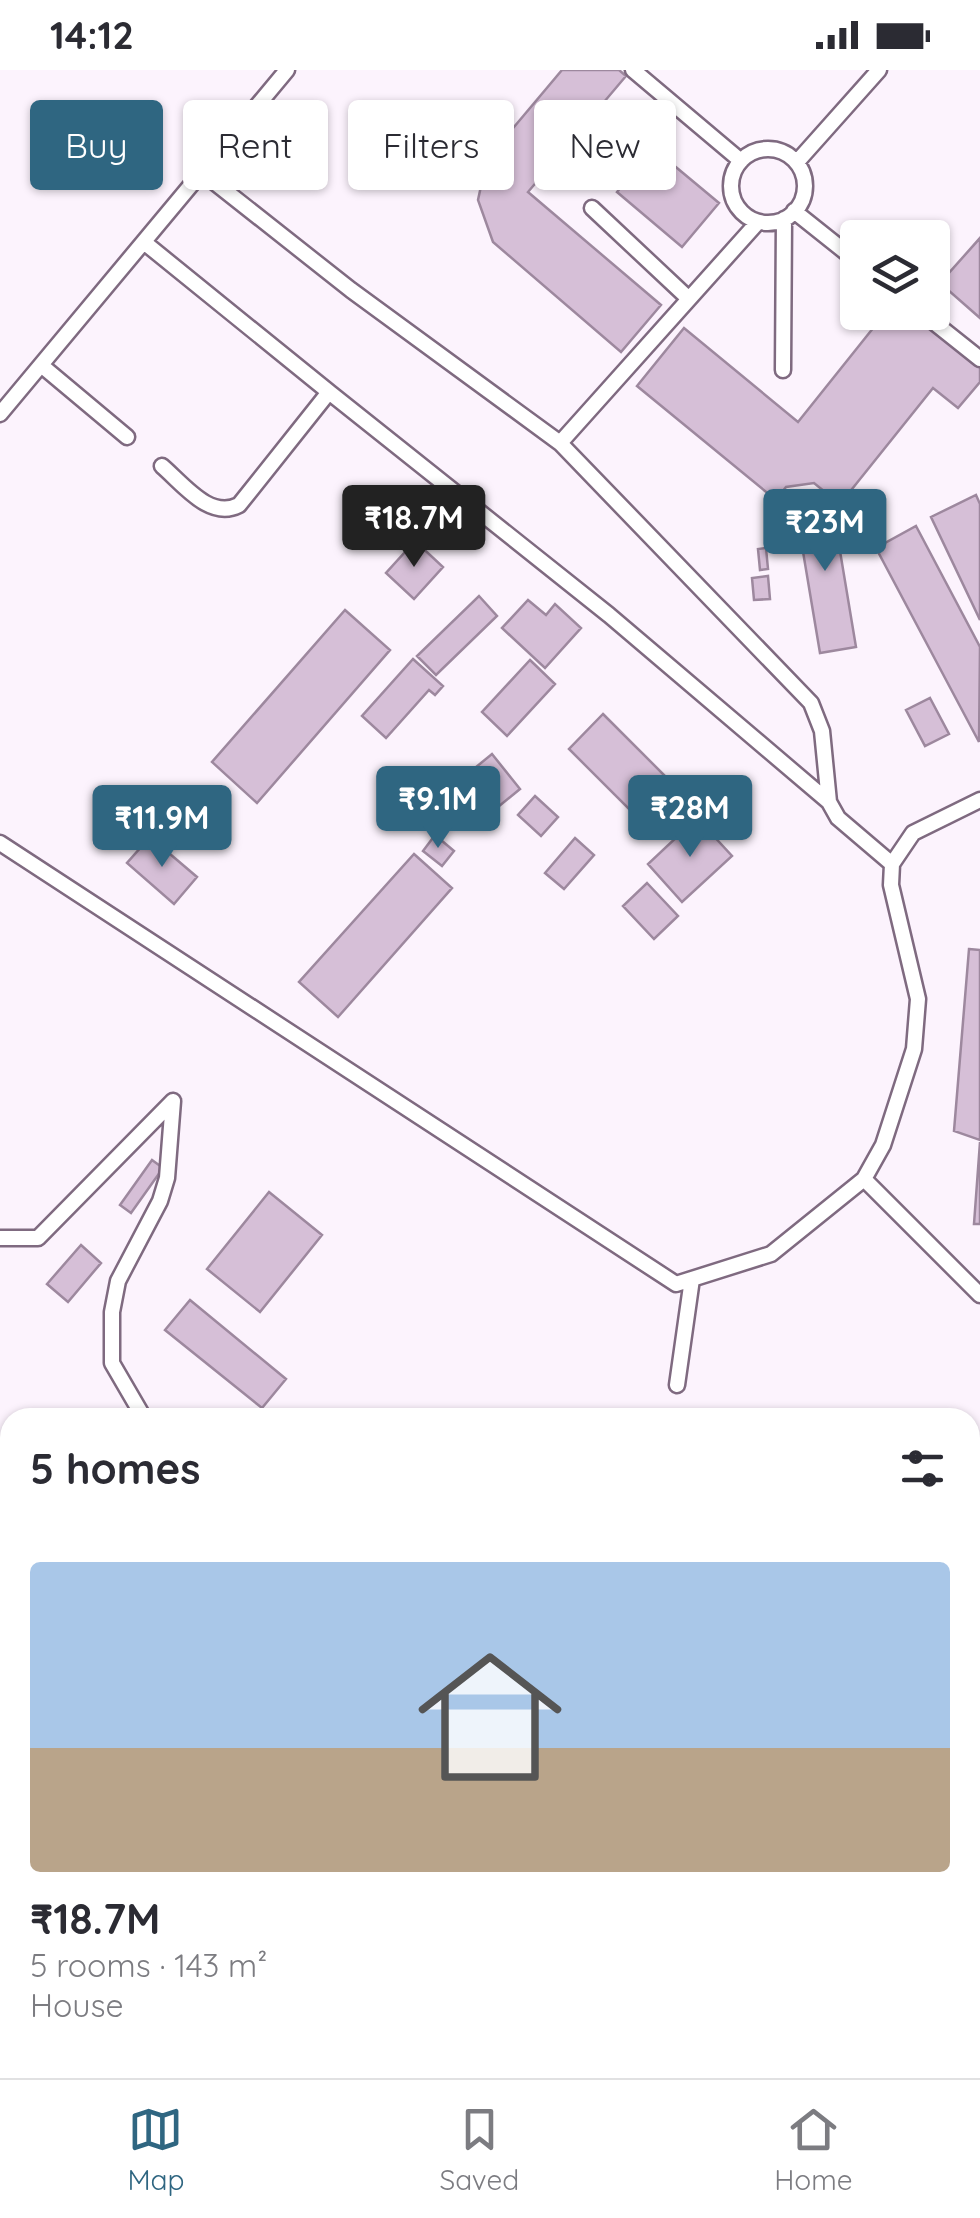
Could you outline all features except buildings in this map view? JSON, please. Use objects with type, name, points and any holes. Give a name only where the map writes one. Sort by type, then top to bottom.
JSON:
[{"type":"lane","points":[[262,100],[286,70]]},
{"type":"lane","points":[[633,70],[741,161]]},
{"type":"lane","points":[[797,162],[878,70]]},
{"type":"lane","points":[[758,222],[735,203],[733,174],[741,161],[754,152],[769,149],[797,162],[805,187],[789,215],[783,370]]},
{"type":"lane","points":[[0,414],[190,190]]},
{"type":"lane","points":[[224,190],[351,290],[560,442],[811,704],[822,731],[829,802]]},
{"type":"lane","points":[[592,208],[688,299]]},
{"type":"lane","points":[[560,442],[758,222],[789,215],[840,250]]},
{"type":"lane","points":[[145,243],[609,614],[829,802],[838,818],[892,864]]},
{"type":"lane","points":[[944,330],[980,359]]},
{"type":"lane","points":[[41,365],[127,437]]},
{"type":"lane","points":[[162,466],[213,510],[226,512],[239,506],[329,392]]},
{"type":"lane","points":[[0,842],[676,1284],[771,1254],[864,1179],[883,1145],[916,1032],[918,999],[891,885],[892,864],[913,833],[980,800]]},
{"type":"lane","points":[[0,1238],[38,1238],[174,1102],[167,1178],[160,1202],[118,1281],[112,1312],[112,1363],[138,1408]]},
{"type":"lane","points":[[864,1179],[980,1294]]},
{"type":"lane","points":[[677,1385],[692,1279]]}]
